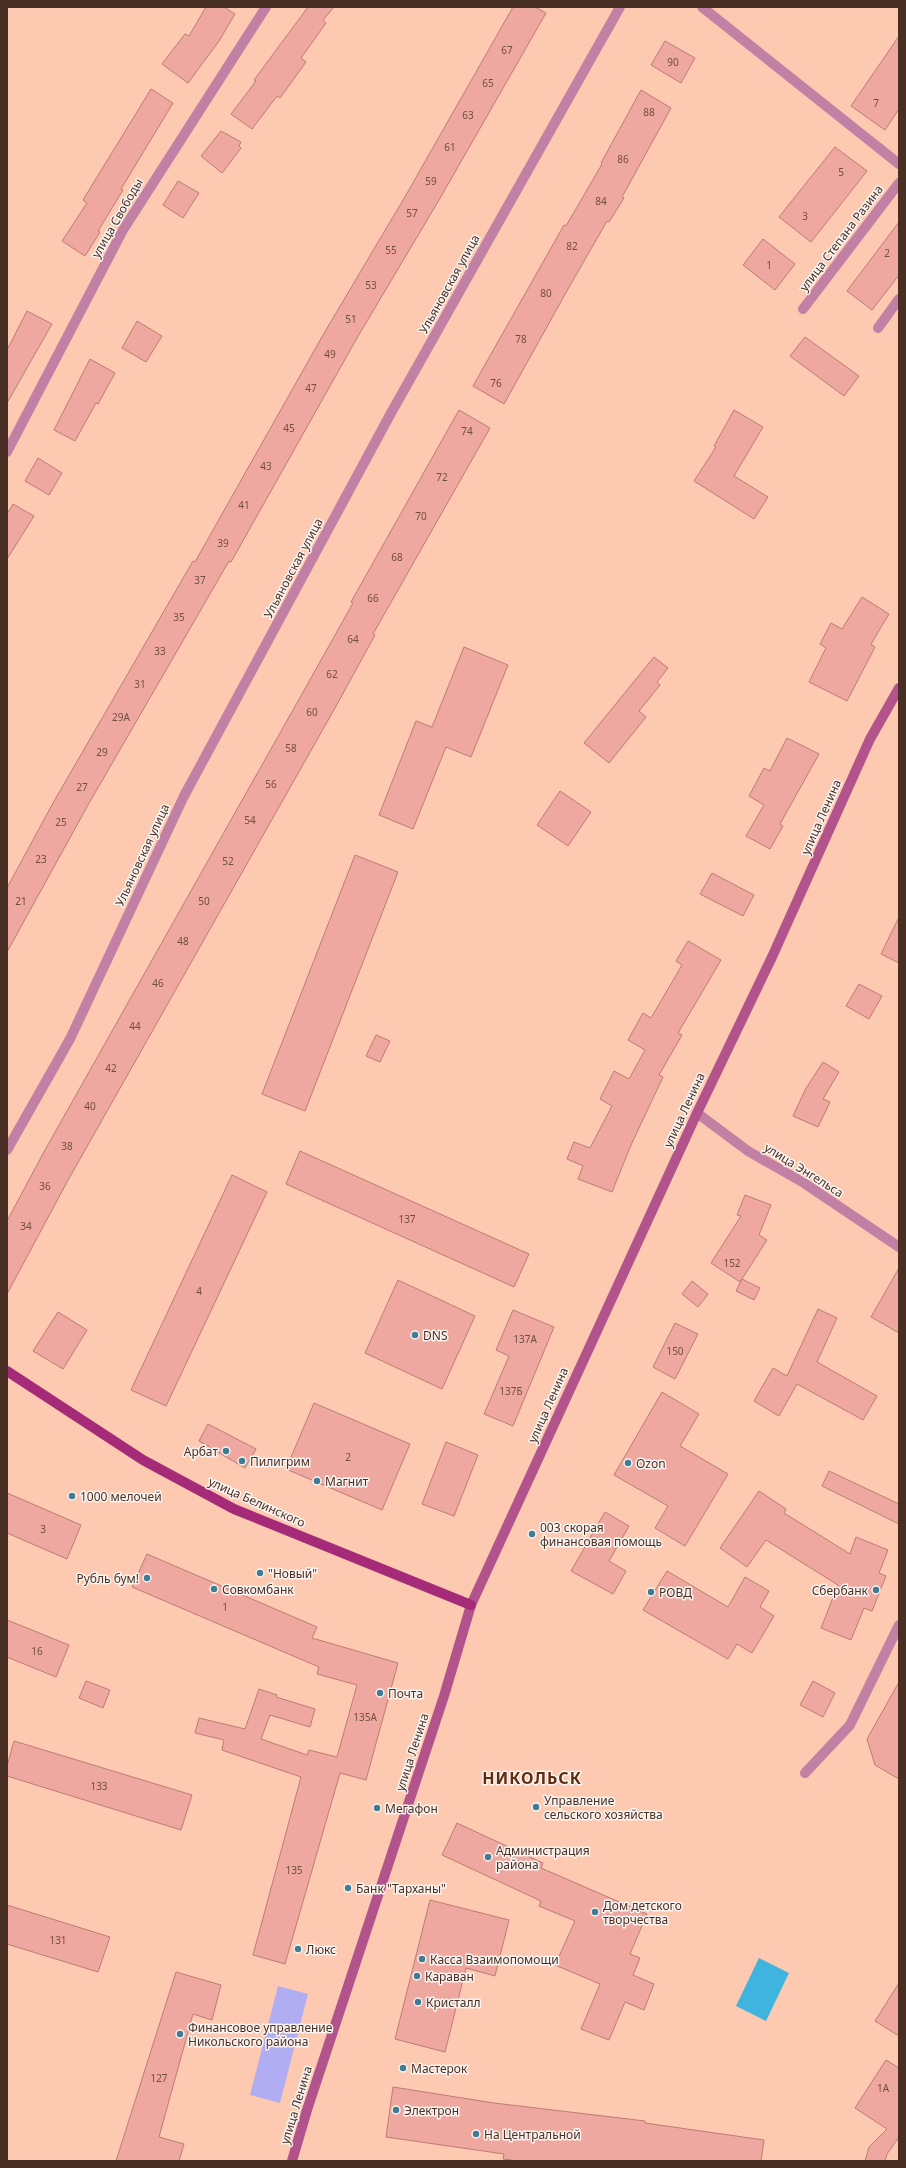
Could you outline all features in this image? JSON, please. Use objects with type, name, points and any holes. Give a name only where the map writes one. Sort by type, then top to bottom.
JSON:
[{"type":"main road","name":"улица Ленина","points":[[292,2161],[307,2110],[439,1711],[470,1605],[697,1113],[775,950],[870,739],[899,688]]},
{"type":"main road","name":"улица Белинского","points":[[7,1371],[143,1460],[234,1509],[470,1605]]},
{"type":"street","name":"улица Свободы","points":[[7,452],[123,230],[266,7]]},
{"type":"street","name":"Ульяновская улица","points":[[7,1150],[70,1039],[188,789],[391,413],[620,7]]},
{"type":"street","points":[[702,7],[899,164]]},
{"type":"street","name":"улица Степана Разина","points":[[803,309],[899,183]]},
{"type":"street","points":[[878,328],[899,299]]},
{"type":"street","name":"улица Энгельса","points":[[697,1113],[748,1151],[804,1183],[899,1247]]},
{"type":"street","points":[[805,1773],[850,1725],[899,1624]]},
{"type":"shaded area","points":[[278,1986],[308,1994],[280,2103],[250,2095]]},
{"type":"water","points":[[759,1958],[789,1973],[766,2021],[736,2006]]},
{"type":"building","points":[[206,7],[224,7],[235,14],[219,41],[188,83],[162,64],[185,34],[189,36]]},
{"type":"building","points":[[308,7],[334,7],[323,20],[326,23],[301,58],[306,62],[280,98],[277,96],[252,129],[231,114]]},
{"type":"building","points":[[513,7],[535,7],[546,13],[439,200],[357,338],[231,562],[229,561],[88,805],[7,952],[7,888],[53,803],[193,561],[195,562],[323,335],[406,195]]},
{"type":"building","points":[[899,36],[899,109],[885,130],[851,106]]},
{"type":"building","points":[[665,41],[695,58],[681,83],[651,65]]},
{"type":"building","points":[[151,89],[173,103],[121,189],[123,190],[98,231],[100,232],[85,256],[62,241],[87,203],[83,200]]},
{"type":"building","points":[[641,90],[671,108],[622,197],[624,198],[609,222],[607,221],[504,404],[473,386],[564,225],[566,226],[602,164],[601,163]]},
{"type":"building","points":[[221,131],[241,142],[239,146],[241,148],[222,173],[201,156]]},
{"type":"building","points":[[835,147],[867,171],[811,242],[779,217]]},
{"type":"building","points":[[178,181],[199,193],[183,218],[163,205]]},
{"type":"building","points":[[899,222],[899,275],[872,310],[847,291]]},
{"type":"building","points":[[763,239],[795,264],[775,290],[743,265]]},
{"type":"building","points":[[27,311],[52,324],[7,403],[7,350]]},
{"type":"building","points":[[137,321],[162,336],[146,362],[122,348]]},
{"type":"building","points":[[805,337],[859,376],[844,396],[790,356]]},
{"type":"building","points":[[90,359],[115,373],[75,441],[54,430]]},
{"type":"building","points":[[459,410],[490,428],[373,634],[375,635],[335,708],[67,1182],[7,1294],[7,1221],[45,1150],[353,603],[351,602]]},
{"type":"building","points":[[734,410],[763,427],[734,476],[768,497],[754,519],[694,481],[716,447],[714,446]]},
{"type":"building","points":[[38,458],[62,473],[49,495],[25,481]]},
{"type":"building","points":[[13,504],[34,516],[7,559],[7,514]]},
{"type":"building","points":[[862,597],[889,614],[871,644],[875,647],[847,701],[809,682],[826,648],[820,644],[831,623],[842,629]]},
{"type":"building","points":[[464,647],[508,665],[471,757],[446,747],[413,829],[379,815],[416,721],[432,727]]},
{"type":"building","points":[[654,657],[668,668],[657,682],[660,685],[639,711],[646,717],[609,763],[584,743]]},
{"type":"building","points":[[787,738],[819,754],[780,824],[783,826],[770,849],[746,836],[764,805],[749,796],[764,768],[770,771]]},
{"type":"building","points":[[560,791],[591,812],[568,846],[537,825]]},
{"type":"building","points":[[355,855],[398,872],[305,1111],[262,1094]]},
{"type":"building","points":[[712,873],[754,895],[743,916],[700,894]]},
{"type":"building","points":[[899,917],[899,963],[881,954]]},
{"type":"building","points":[[688,941],[721,960],[678,1033],[682,1035],[659,1075],[663,1077],[631,1145],[612,1192],[578,1179],[583,1166],[567,1159],[574,1142],[590,1148],[612,1106],[600,1099],[614,1071],[629,1079],[645,1050],[628,1040],[643,1013],[651,1018],[682,965],[676,961]]},
{"type":"building","points":[[859,984],[882,996],[869,1019],[846,1006]]},
{"type":"building","points":[[376,1035],[390,1041],[380,1062],[366,1056]]},
{"type":"building","points":[[823,1062],[839,1072],[823,1099],[830,1102],[818,1127],[793,1116],[805,1090]]},
{"type":"building","points":[[300,1151],[529,1254],[514,1287],[286,1184]]},
{"type":"building","points":[[232,1175],[267,1192],[166,1406],[131,1390]]},
{"type":"building","points":[[745,1195],[771,1205],[759,1235],[767,1240],[740,1282],[711,1263],[741,1216],[737,1215]]},
{"type":"building","points":[[899,1268],[899,1333],[871,1317]]},
{"type":"building","points":[[742,1279],[760,1288],[754,1300],[736,1291]]},
{"type":"building","points":[[398,1280],[475,1316],[442,1389],[365,1353]]},
{"type":"building","points":[[692,1281],[708,1294],[698,1307],[682,1294]]},
{"type":"building","points":[[818,1309],[837,1318],[817,1362],[877,1396],[863,1420],[797,1384],[779,1416],[754,1401],[773,1368],[787,1376]]},
{"type":"building","points":[[513,1310],[554,1327],[513,1426],[484,1414],[509,1356],[496,1350]]},
{"type":"building","points":[[58,1312],[87,1330],[63,1369],[33,1351]]},
{"type":"building","points":[[675,1323],[698,1334],[675,1379],[653,1367]]},
{"type":"building","points":[[662,1392],[699,1414],[680,1446],[728,1474],[685,1546],[655,1528],[668,1506],[614,1475]]},
{"type":"building","points":[[314,1403],[410,1444],[382,1510],[286,1469]]},
{"type":"building","points":[[208,1424],[256,1449],[245,1468],[199,1441]]},
{"type":"building","points":[[446,1442],[478,1455],[454,1516],[422,1504]]},
{"type":"building","points":[[829,1471],[899,1504],[899,1524],[822,1486]]},
{"type":"building","points":[[759,1491],[786,1509],[784,1513],[850,1554],[856,1537],[888,1550],[879,1573],[886,1576],[872,1611],[864,1608],[851,1640],[821,1628],[838,1585],[766,1540],[747,1567],[720,1548]]},
{"type":"building","points":[[7,1493],[81,1525],[67,1559],[7,1533]]},
{"type":"building","points":[[605,1512],[629,1526],[609,1561],[626,1571],[613,1594],[571,1571]]},
{"type":"building","points":[[147,1554],[317,1627],[312,1638],[398,1663],[366,1780],[340,1773],[285,1964],[253,1955],[301,1777],[222,1750],[224,1740],[195,1733],[199,1718],[245,1729],[259,1689],[277,1695],[276,1697],[315,1709],[310,1727],[270,1715],[261,1739],[307,1755],[309,1750],[337,1757],[357,1685],[317,1674],[319,1667],[132,1587]]},
{"type":"building","points":[[667,1571],[728,1607],[745,1577],[769,1591],[760,1607],[774,1616],[752,1653],[737,1644],[728,1659],[643,1610]]},
{"type":"building","points":[[7,1620],[69,1645],[56,1677],[7,1657]]},
{"type":"building","points":[[86,1681],[110,1690],[103,1708],[79,1698]]},
{"type":"building","points":[[813,1681],[835,1693],[823,1717],[800,1705]]},
{"type":"building","points":[[899,1682],[899,1779],[875,1765],[867,1739]]},
{"type":"building","points":[[14,1741],[192,1795],[181,1830],[7,1776],[7,1766]]},
{"type":"building","points":[[457,1823],[543,1863],[541,1868],[647,1914],[630,1954],[640,1958],[633,1975],[654,1984],[644,2010],[625,2002],[609,2040],[581,2029],[600,1984],[555,1965],[575,1921],[539,1906],[541,1901],[442,1855]]},
{"type":"building","points":[[430,1900],[509,1920],[495,1976],[466,1968],[445,2052],[395,2039]]},
{"type":"building","points":[[7,1905],[110,1937],[98,1972],[7,1944]]},
{"type":"building","points":[[176,1972],[221,1985],[212,2020],[193,2014],[159,2137],[184,2144],[179,2161],[116,2161]]},
{"type":"building","points":[[899,1983],[899,2036],[875,2021]]},
{"type":"building","points":[[886,2060],[899,2068],[899,2137],[887,2154],[885,2161],[865,2161],[869,2147],[887,2129],[855,2108]]},
{"type":"building","points":[[393,2087],[494,2103],[645,2121],[645,2123],[764,2140],[761,2161],[518,2161],[503,2159],[504,2154],[386,2137]]},
{"type":"place","name":"DNS","points":[[415,1335]]},
{"type":"place","name":"Арбат","points":[[226,1451]]},
{"type":"place","name":"Пилигрим","points":[[242,1461]]},
{"type":"place","name":"Ozon","points":[[628,1463]]},
{"type":"place","name":"Магнит","points":[[317,1481]]},
{"type":"place","name":"1000 мелочей","points":[[72,1496]]},
{"type":"place","name":"003 скорая финансовая помощь","points":[[532,1534]]},
{"type":"place","name":"\"Новый\"","points":[[260,1573]]},
{"type":"place","name":"Рубль бум!","points":[[147,1578]]},
{"type":"place","name":"Совкомбанк","points":[[214,1589]]},
{"type":"place","name":"Сбербанк","points":[[876,1590]]},
{"type":"place","name":"РОВД","points":[[651,1592]]},
{"type":"place","name":"Почта","points":[[380,1693]]},
{"type":"place","name":"Управление сельского хозяйства","points":[[536,1807]]},
{"type":"place","name":"Мегафон","points":[[377,1808]]},
{"type":"place","name":"Администрация района","points":[[488,1857]]},
{"type":"place","name":"Банк \"Тарханы\"","points":[[348,1888]]},
{"type":"place","name":"Дом детского творчества","points":[[595,1912]]},
{"type":"place","name":"Люкс","points":[[298,1949]]},
{"type":"place","name":"Касса Взаимопомощи","points":[[422,1959]]},
{"type":"place","name":"Караван","points":[[417,1976]]},
{"type":"place","name":"Кристалл","points":[[418,2002]]},
{"type":"place","name":"Финансовое управление Никольского района","points":[[180,2034]]},
{"type":"place","name":"Мастерок","points":[[403,2068]]},
{"type":"place","name":"Электрон","points":[[396,2110]]},
{"type":"place","name":"На Центральной","points":[[476,2134]]},
{"type":"district","name":"НИКОЛЬСК","points":[[532,1778]]}]
